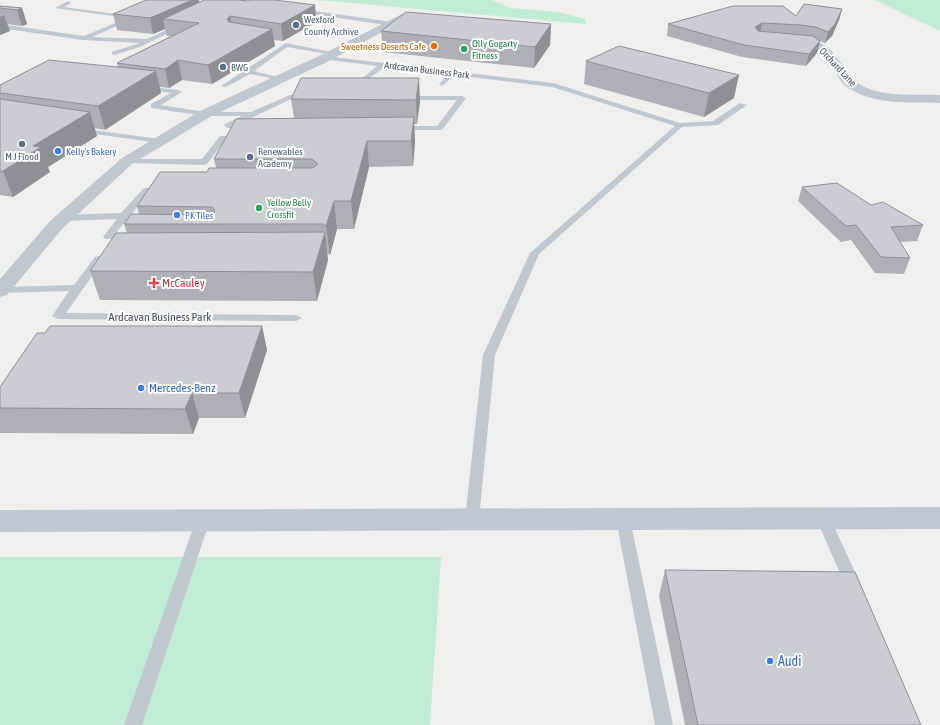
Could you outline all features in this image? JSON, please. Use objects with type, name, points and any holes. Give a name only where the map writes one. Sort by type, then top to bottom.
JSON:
[{"type":"main road","points":[[0,520],[940,518]]},
{"type":"street","points":[[0,290],[63,218],[128,161],[205,114],[399,22]]},
{"type":"street","name":"Orchard Lane","points":[[774,40],[813,43],[823,48],[836,68],[854,86],[868,93],[890,98],[940,99]]},
{"type":"lane","points":[[68,3],[58,8],[134,16],[83,38]]},
{"type":"lane","points":[[294,10],[399,22]]},
{"type":"lane","points":[[114,53],[147,42],[186,23]]},
{"type":"lane","points":[[0,26],[83,38],[147,42]]},
{"type":"lane","name":"Ardcavan Business Park","points":[[278,44],[329,56],[553,85],[680,125]]},
{"type":"lane","points":[[224,86],[249,72],[286,45]]},
{"type":"lane","points":[[361,82],[383,64]]},
{"type":"lane","points":[[249,72],[280,79]]},
{"type":"lane","points":[[442,84],[454,73]]},
{"type":"lane","points":[[140,87],[178,92],[154,106],[205,114],[252,114]]},
{"type":"lane","points":[[259,126],[228,126],[290,97],[314,97]]},
{"type":"lane","name":"Ardcavan Business Park","points":[[392,97],[462,98],[439,128],[392,128]]},
{"type":"lane","points":[[472,519],[489,354],[535,253],[680,125],[715,123],[743,105]]},
{"type":"lane","points":[[75,129],[160,141]]},
{"type":"lane","points":[[128,161],[204,162],[223,138],[254,138]]},
{"type":"lane","points":[[139,237],[108,237],[147,190],[171,190]]},
{"type":"lane","points":[[63,218],[124,216]]},
{"type":"lane","name":"Ardcavan Business Park","points":[[108,257],[100,257],[58,316],[296,318]]},
{"type":"lane","points":[[0,290],[77,288]]},
{"type":"lane","points":[[823,518],[858,597]]},
{"type":"lane","points":[[623,519],[664,725]]},
{"type":"lane","points":[[133,725],[203,520]]},
{"type":"green space","points":[[318,0],[492,0],[510,8],[558,12],[585,19],[586,24]]},
{"type":"green space","points":[[875,0],[940,0],[940,31]]},
{"type":"green space","points":[[0,557],[441,557],[430,725],[0,725]]},
{"type":"building","points":[[146,0],[192,0],[150,18],[113,14]]},
{"type":"building","points":[[204,0],[275,0],[315,5],[281,24],[230,16],[227,19],[229,22],[272,29],[208,65],[178,60],[165,69],[117,63],[199,23],[163,19]]},
{"type":"building","points":[[804,4],[842,9],[835,24],[828,32],[816,27],[801,25],[762,23],[755,27],[758,31],[813,36],[820,41],[809,54],[744,45],[668,24],[733,6],[783,6],[796,16]]},
{"type":"building","points":[[0,6],[22,8],[17,10],[0,8]]},
{"type":"building","points":[[406,12],[551,24],[535,47],[381,31]]},
{"type":"building","points":[[619,46],[739,75],[709,93],[586,61]]},
{"type":"building","points":[[49,60],[156,71],[98,106],[0,93],[0,85]]},
{"type":"building","points":[[301,78],[419,78],[416,100],[291,99]]},
{"type":"building","points":[[0,99],[90,112],[33,146],[41,147],[3,171],[0,171]]},
{"type":"building","points":[[414,117],[411,141],[367,141],[351,201],[334,201],[326,226],[322,224],[124,224],[131,214],[209,215],[215,211],[212,207],[137,206],[160,172],[207,172],[209,168],[312,168],[317,165],[317,163],[312,159],[214,159],[236,119]]},
{"type":"building","points":[[837,183],[871,205],[883,202],[923,225],[891,227],[910,258],[881,257],[856,225],[846,226],[802,187]]},
{"type":"building","points":[[325,232],[313,272],[90,271],[116,233]]},
{"type":"building","name":"Mercedes-Benz","points":[[50,326],[262,326],[239,393],[192,393],[185,409],[0,408],[0,387],[37,333],[45,333]]},
{"type":"building","name":"Audi","points":[[665,570],[855,572],[921,725],[698,725]]},
{"type":"place","name":"Wexford County Archive","points":[[296,25]]},
{"type":"place","name":"Sweetness Deserts Cafe","points":[[434,46]]},
{"type":"place","name":"Olly Gogarty Fitness","points":[[464,49]]},
{"type":"place","name":"BWG","points":[[223,67]]},
{"type":"place","name":"M J Flood","points":[[22,144]]},
{"type":"place","name":"Kelly's Bakery","points":[[58,151]]},
{"type":"place","name":"Renewables Academy","points":[[250,157]]},
{"type":"place","name":"Yellow Belly Crossfit","points":[[259,208]]},
{"type":"place","name":"PK Tiles","points":[[177,215]]},
{"type":"place","name":"McCauley","points":[[154,283]]},
{"type":"place","name":"Mercedes-Benz","points":[[141,388]]},
{"type":"place","name":"Audi","points":[[770,661]]}]
